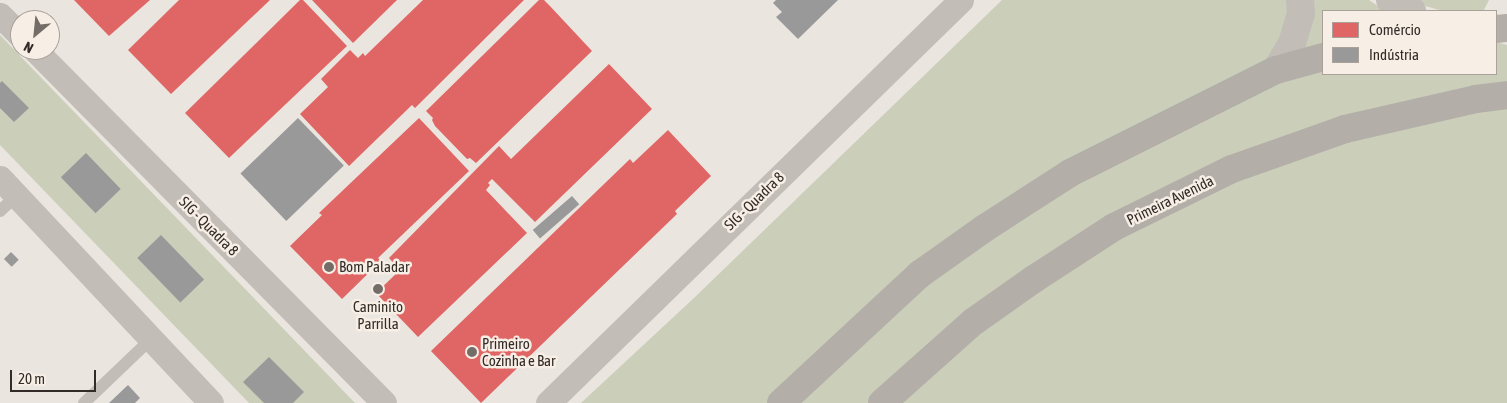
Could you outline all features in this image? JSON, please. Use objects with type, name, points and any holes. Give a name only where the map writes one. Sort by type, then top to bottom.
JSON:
[{"type":"main road","points":[[781,403],[920,274],[985,228],[1070,174],[1276,70],[1322,57]]},
{"type":"main road","name":"Primeira Avenida","points":[[882,403],[973,322],[1034,278],[1114,228],[1232,169],[1345,129],[1476,99],[1507,95]]},
{"type":"street","name":"SIG - Quadra 8","points":[[548,403],[961,0]]},
{"type":"street","points":[[1276,70],[1292,43],[1301,14],[1300,0]]},
{"type":"street","points":[[1390,0],[1410,10]]},
{"type":"street","points":[[0,15],[10,25]]},
{"type":"street","name":"SIG - Quadra 8","points":[[45,60],[384,403]]},
{"type":"street","points":[[5,195],[151,339],[211,403]]},
{"type":"lane","points":[[84,403],[151,339]]},
{"type":"green space","points":[[1002,0],[1369,0],[1384,10],[1322,10],[1322,75],[1497,75],[1497,42],[1507,45],[1507,403],[581,403],[695,297]]},
{"type":"green space","points":[[1406,0],[1489,0],[1484,10],[1439,10]]},
{"type":"green space","points":[[0,35],[10,45],[10,60],[24,60],[355,403],[249,403],[0,145]]},
{"type":"building: Comércio","points":[[74,0],[150,0],[109,36]]},
{"type":"building: Comércio","points":[[179,0],[270,0],[171,94],[128,50]]},
{"type":"building: Comércio","points":[[300,0],[303,0],[347,46],[229,158],[185,113]]},
{"type":"building: Comércio","points":[[312,0],[397,0],[353,43]]},
{"type":"building: Comércio","points":[[423,0],[524,0],[415,108],[412,105],[349,166],[300,114],[328,87],[321,79],[350,50],[358,58],[363,53],[365,56]]},
{"type":"building: Comércio","points":[[539,0],[544,0],[592,51],[476,163],[470,158],[467,159],[435,126],[433,118],[426,111]]},
{"type":"building: Comércio","points":[[609,64],[652,109],[535,222],[492,179],[488,183],[490,185],[486,190],[527,233],[418,337],[376,293],[400,270],[389,258],[499,146],[511,159]]},
{"type":"building: Comércio","points":[[419,118],[469,171],[378,258],[381,261],[342,299],[290,246],[322,215],[319,213]]},
{"type":"building: Comércio","points":[[668,130],[711,176],[675,211],[677,214],[481,403],[431,351],[630,159],[633,163]]},
{"type":"building: Indústria","points":[[776,0],[838,0],[798,39],[776,17],[782,12],[773,3]]},
{"type":"building: Indústria","points":[[2,81],[29,108],[14,122],[0,108],[0,83]]},
{"type":"building: Indústria","points":[[298,118],[344,165],[286,221],[240,174]]},
{"type":"building: Indústria","points":[[86,153],[121,189],[96,213],[61,177]]},
{"type":"building: Indústria","points":[[572,196],[579,204],[540,238],[533,230]]},
{"type":"building: Indústria","points":[[161,235],[204,280],[180,303],[137,258]]},
{"type":"building: Indústria","points":[[11,252],[19,260],[12,267],[4,259]]},
{"type":"building: Indústria","points":[[269,357],[304,392],[293,403],[264,403],[243,382]]},
{"type":"building: Indústria","points":[[128,385],[140,398],[135,403],[109,403]]},
{"type":"place","name":"Bom Paladar","points":[[329,267]]},
{"type":"place","name":"Caminito Parrilla","points":[[378,289]]},
{"type":"place","name":"Primeiro Cozinha e Bar","points":[[472,352]]}]
